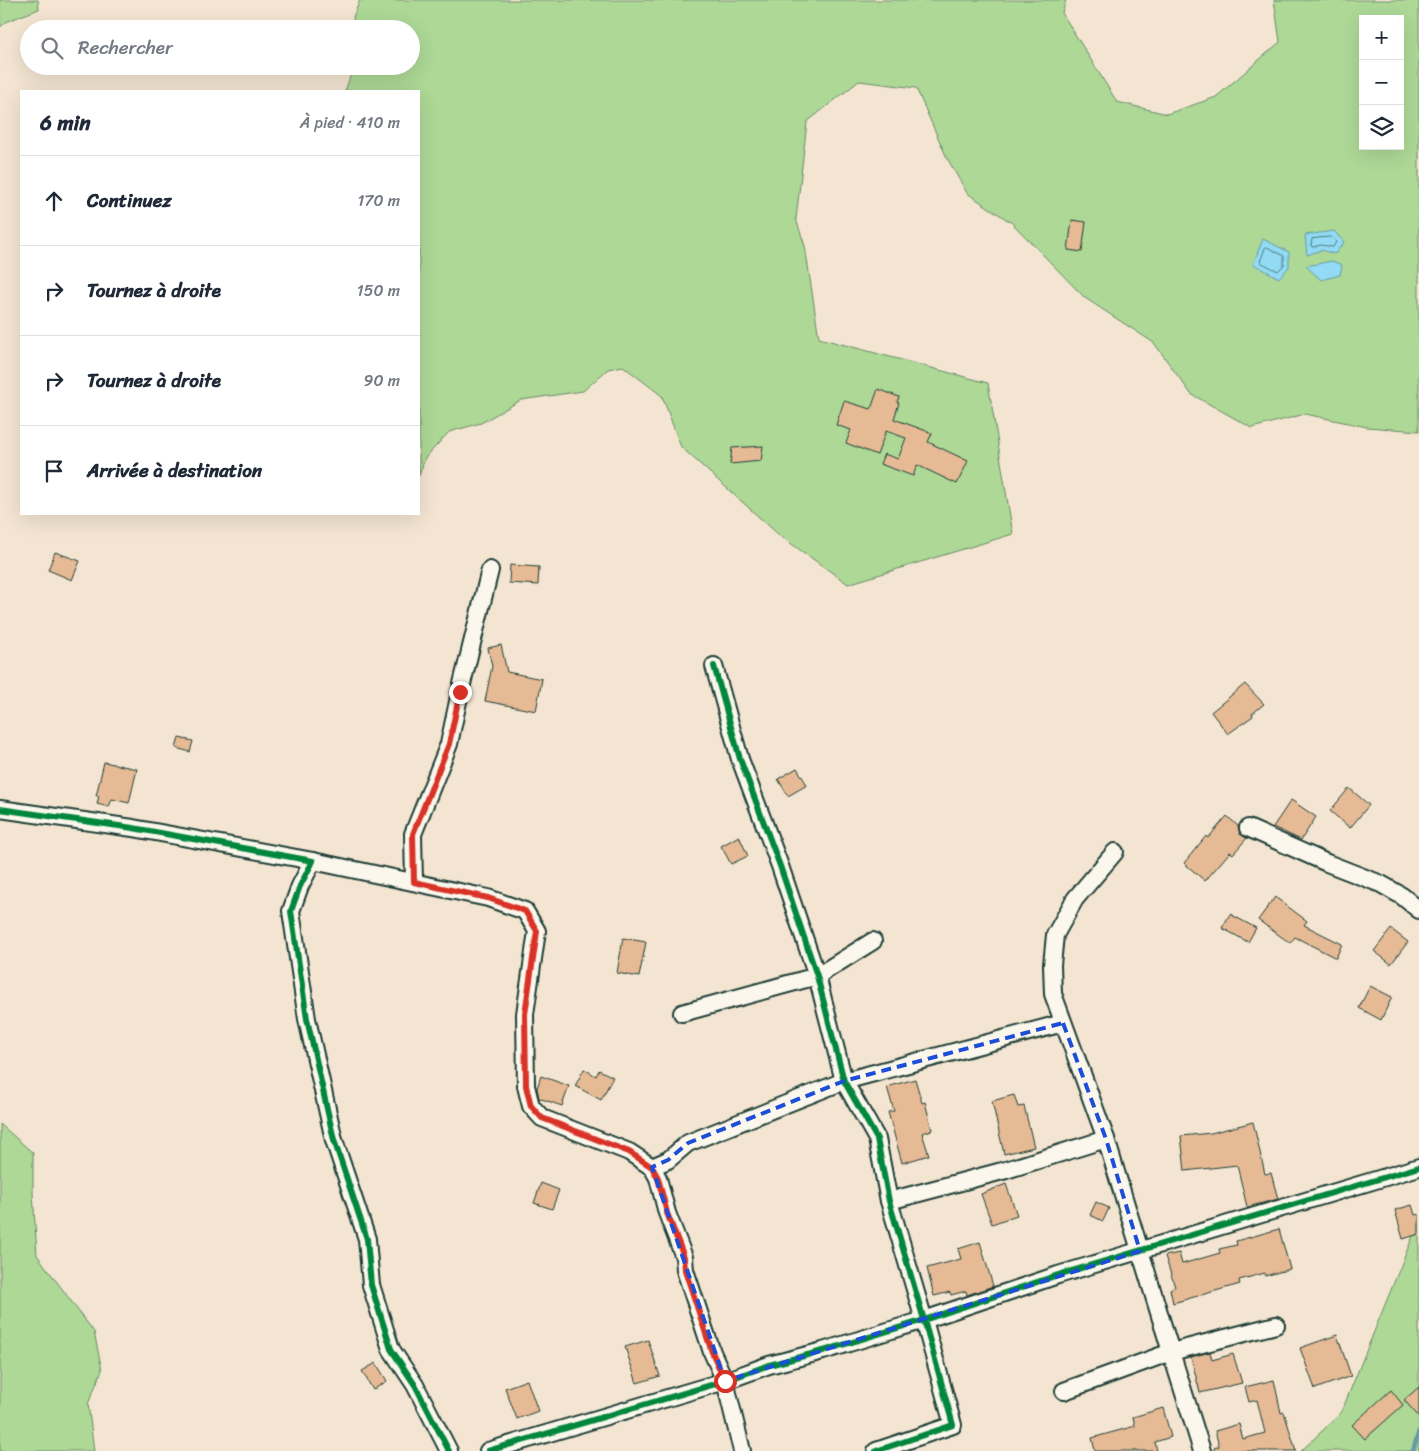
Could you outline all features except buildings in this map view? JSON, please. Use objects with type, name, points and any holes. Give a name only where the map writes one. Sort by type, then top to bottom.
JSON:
[{"type":"street","points":[[414,882],[413,834],[449,744],[490,570]]},
{"type":"street","points":[[714,666],[740,759],[780,866],[817,976],[844,1080],[877,1139],[889,1202],[953,1425],[876,1451]]},
{"type":"street","points":[[0,809],[133,828],[312,861],[488,898],[525,911],[537,931],[525,1014],[526,1086],[531,1106],[542,1118],[629,1152],[652,1167],[658,1178],[667,1213],[684,1257],[685,1270],[712,1352],[725,1381],[742,1451]]},
{"type":"street","points":[[1248,828],[1326,863],[1380,884],[1402,896],[1419,910]]},
{"type":"street","points":[[1115,852],[1076,899],[1055,935],[1052,964],[1053,994],[1106,1140],[1202,1451]]},
{"type":"street","points":[[312,861],[291,911],[307,1018],[334,1140],[367,1239],[371,1285],[391,1348],[416,1386],[449,1451]]},
{"type":"street","points":[[682,1013],[817,976],[873,941]]},
{"type":"street","points":[[652,1167],[668,1160],[688,1143],[844,1080],[1063,1023]]},
{"type":"street","points":[[889,1202],[1106,1140]]},
{"type":"street","points":[[488,1451],[725,1381],[924,1320],[1058,1275],[1419,1167]]},
{"type":"street","points":[[1064,1391],[1171,1352],[1276,1325]]},
{"type":"highlighted area","points":[[1063,1023],[1106,1139],[1140,1251],[725,1381],[652,1167],[668,1160],[688,1143],[844,1081]]},
{"type":"green space","points":[[0,0],[38,0],[39,9],[8,21],[0,27]]},
{"type":"green space","points":[[360,0],[1066,0],[1062,13],[1117,102],[1167,114],[1216,97],[1280,42],[1274,0],[1419,0],[1419,431],[1367,427],[1305,414],[1252,428],[1191,394],[1154,343],[1085,298],[1012,223],[967,193],[947,158],[916,88],[859,81],[807,122],[796,219],[805,246],[819,338],[988,383],[1013,534],[848,584],[779,535],[681,447],[662,396],[623,366],[608,369],[583,391],[521,400],[481,423],[449,432],[425,458],[420,473],[420,90],[345,90],[351,75],[420,75],[420,20],[354,20],[353,17]]},
{"type":"green space","points":[[0,1124],[33,1153],[33,1193],[37,1255],[94,1332],[102,1370],[88,1404],[94,1451],[0,1451]]},
{"type":"green space","points":[[1419,1221],[1419,1451],[1301,1451],[1341,1413]]},
{"type":"water","points":[[1334,231],[1344,242],[1335,254],[1321,250],[1307,255],[1305,235]]},
{"type":"water","points":[[1263,239],[1289,252],[1289,267],[1279,278],[1253,264]]},
{"type":"water","points":[[1332,261],[1342,265],[1340,275],[1321,280],[1306,266]]},
{"type":"waterway","points":[[1413,1451],[1419,1431]]},
{"type":"cycle path","points":[[714,666],[740,759],[780,866],[817,976],[844,1081],[877,1139],[889,1201],[953,1425],[876,1451]]},
{"type":"cycle path","points":[[0,809],[133,828],[313,861],[300,886],[291,911],[307,1019],[334,1140],[367,1239],[371,1285],[391,1349],[415,1385],[449,1451]]},
{"type":"cycle path","points":[[488,1451],[725,1381],[769,1365],[823,1351],[924,1320],[1058,1275],[1419,1167]]},
{"type":"route","points":[[460,692],[449,744],[413,834],[414,882],[488,898],[525,911],[537,931],[525,1014],[526,1086],[531,1106],[542,1118],[629,1152],[652,1167],[658,1178],[667,1213],[684,1257],[685,1270],[712,1352],[725,1381]]}]
